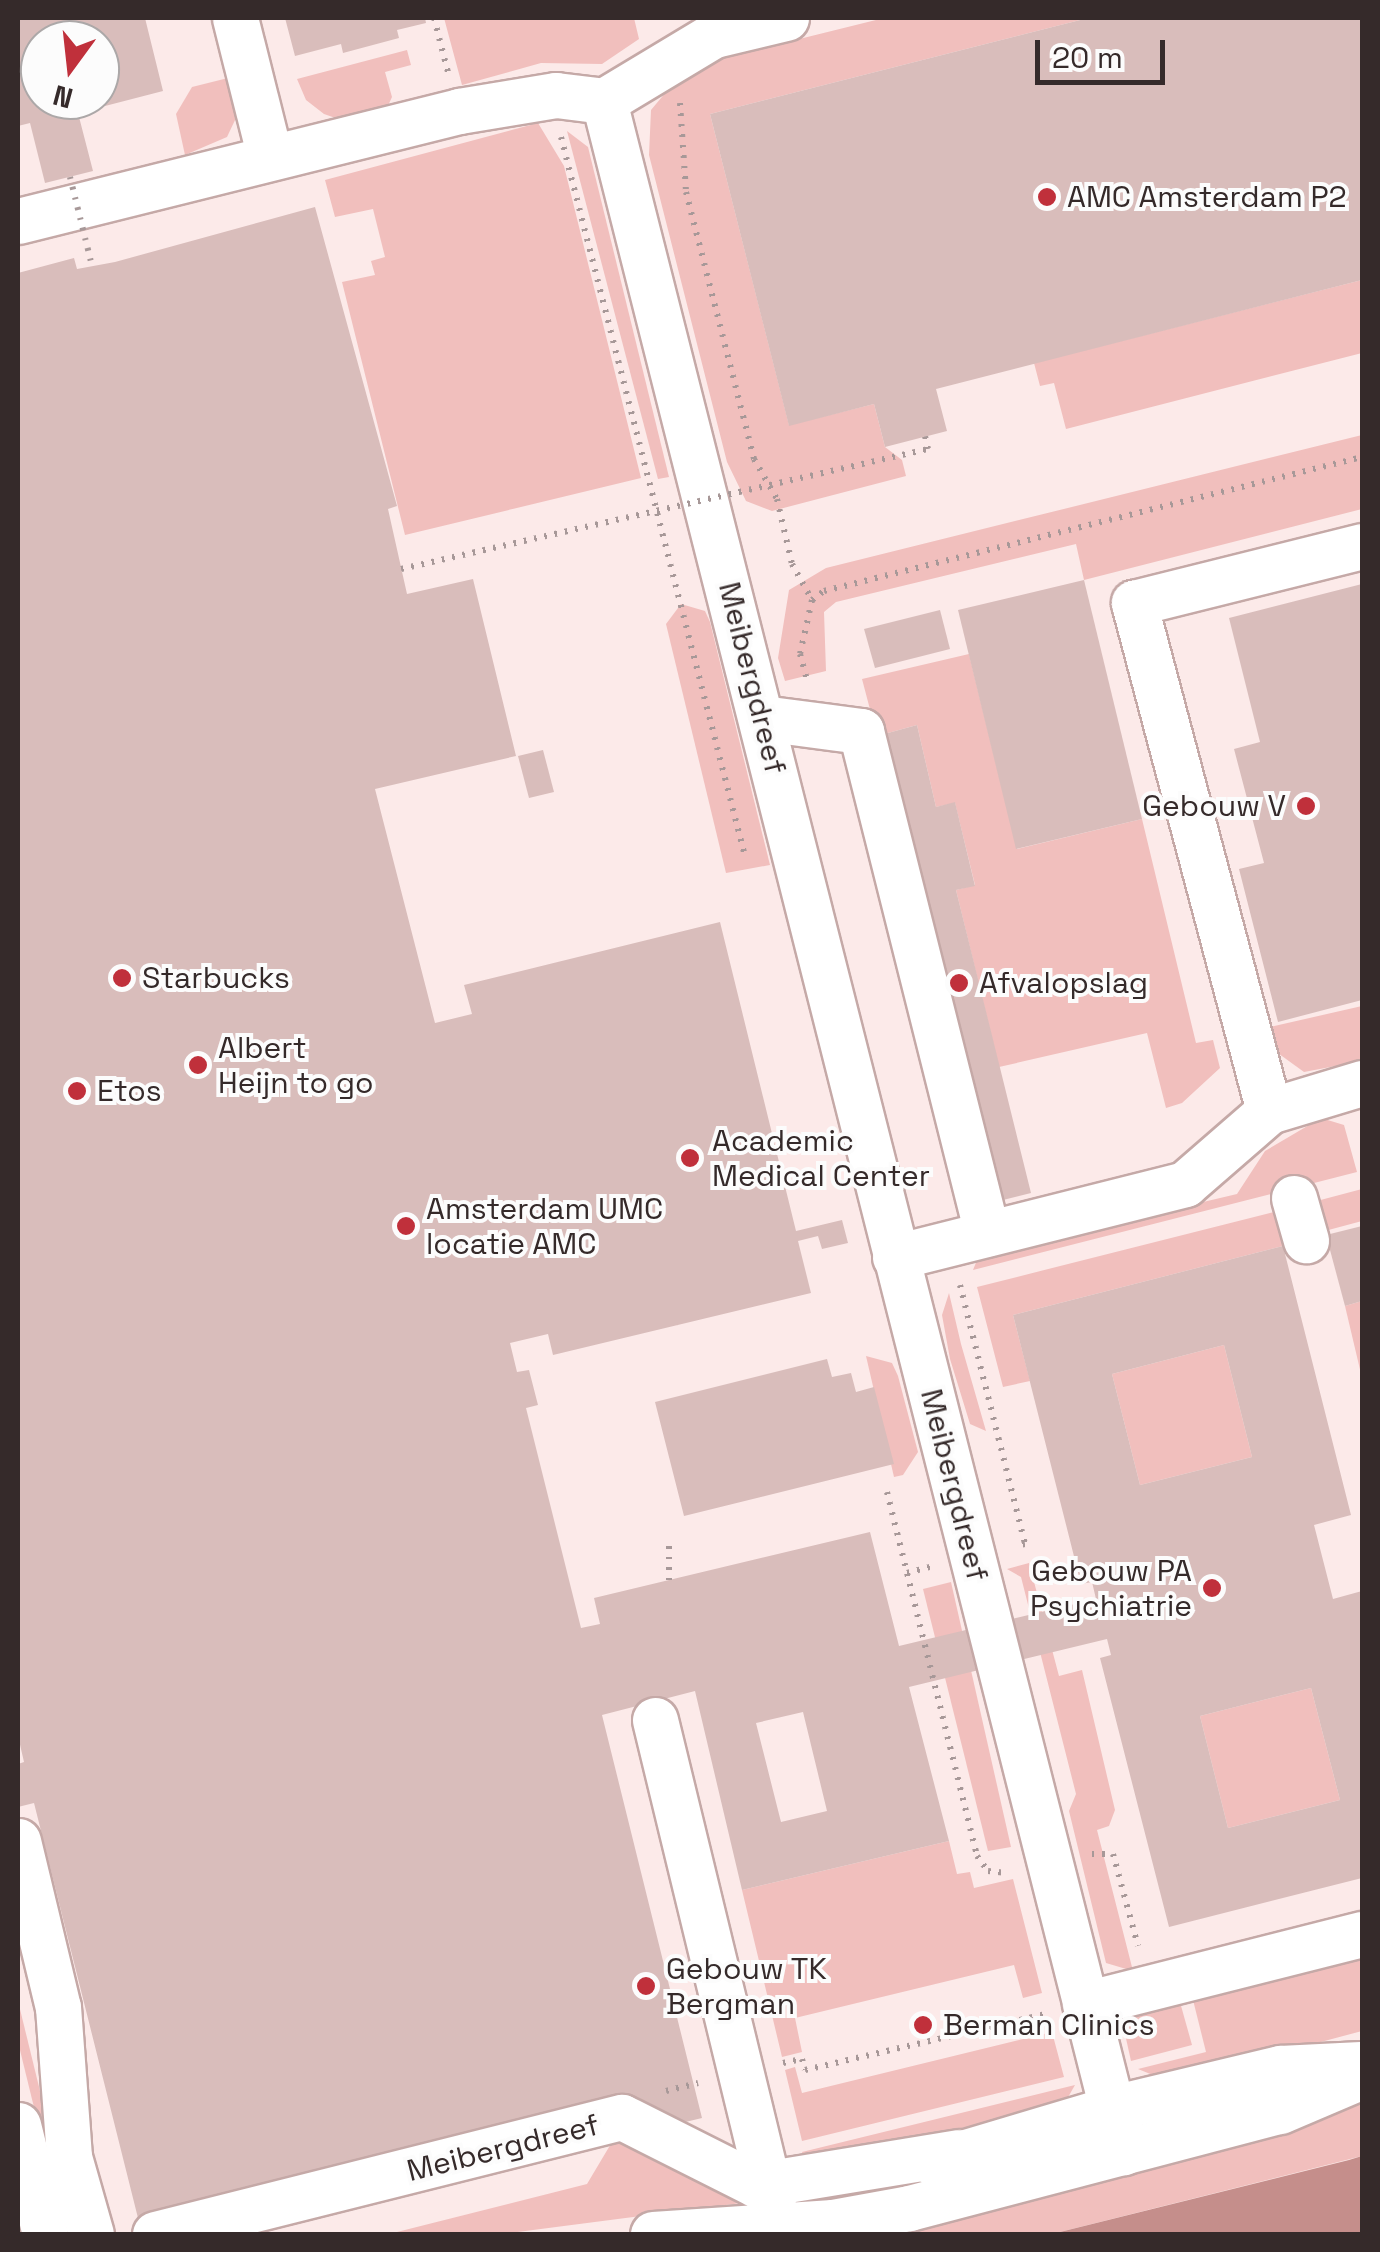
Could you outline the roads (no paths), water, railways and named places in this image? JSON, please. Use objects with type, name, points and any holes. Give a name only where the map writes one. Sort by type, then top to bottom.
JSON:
[{"type":"street","points":[[234,18],[270,158]]},
{"type":"street","points":[[18,221],[270,158],[550,96],[604,100],[714,35],[786,18]]},
{"type":"street","name":"Meibergdreef","points":[[604,100],[1122,2152]]},
{"type":"street","points":[[1268,1111],[1134,604],[1362,546]]},
{"type":"street","points":[[762,718],[862,731],[987,1233]]},
{"type":"street","points":[[895,1257],[1185,1184],[1268,1111],[1362,1083]]},
{"type":"street","points":[[655,1720],[773,2203]]},
{"type":"street","points":[[18,1841],[58,2007],[69,2157],[91,2234]]},
{"type":"street","points":[[1085,2004],[1362,1934]]},
{"type":"street","points":[[18,1960],[116,2222],[141,2234]]},
{"type":"street","name":"Meibergdreef","points":[[653,2234],[773,2203],[844,2192],[958,2152],[1113,2108],[1280,2068],[1362,2064]]},
{"type":"street","name":"Meibergdreef","points":[[155,2234],[622,2117],[747,2182],[773,2203],[833,2222],[909,2208],[1280,2111],[1362,2076]]},
{"type":"street","points":[[18,2126],[45,2234]]},
{"type":"place","name":"AMC Amsterdam P2","points":[[1047,197]]},
{"type":"place","name":"Gebouw V","points":[[1306,806]]},
{"type":"place","name":"Starbucks","points":[[122,978]]},
{"type":"place","name":"Afvalopslag","points":[[959,983]]},
{"type":"place","name":"Albert Heijn to go","points":[[198,1065]]},
{"type":"place","name":"Etos","points":[[77,1091]]},
{"type":"place","name":"Academic Medical Center","points":[[690,1158]]},
{"type":"place","name":"Amsterdam UMC locatie AMC","points":[[406,1226]]},
{"type":"place","name":"Gebouw PA Psychiatrie","points":[[1212,1588]]},
{"type":"place","name":"Gebouw TK Bergman","points":[[646,1986]]},
{"type":"place","name":"Berman Clinics","points":[[923,2025]]}]
